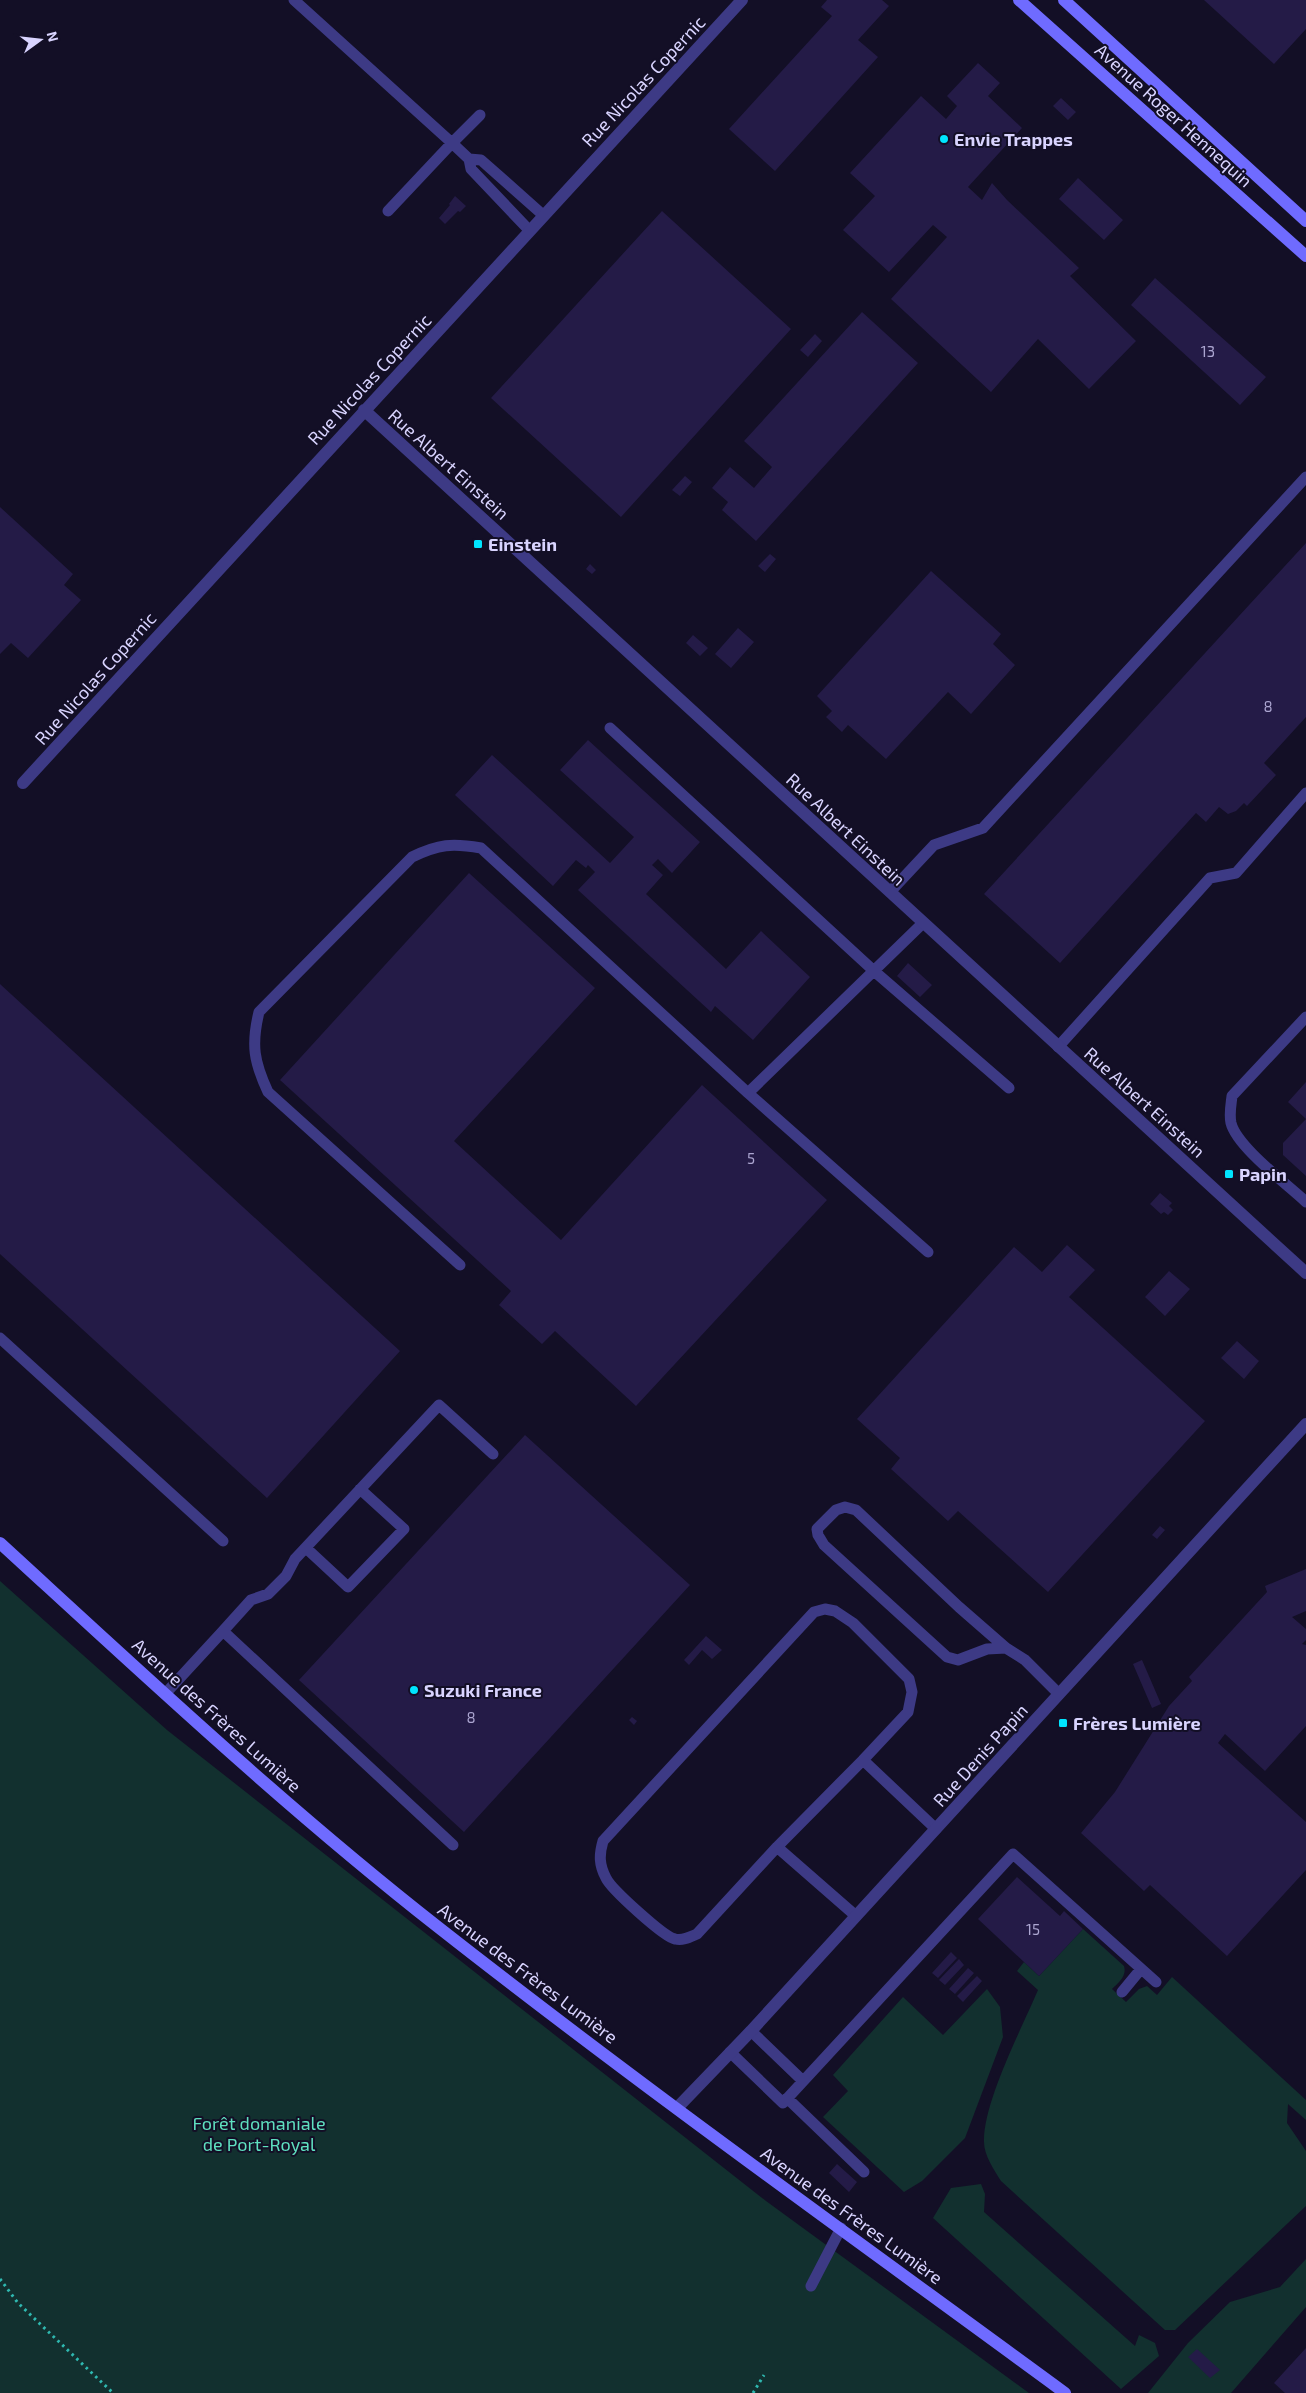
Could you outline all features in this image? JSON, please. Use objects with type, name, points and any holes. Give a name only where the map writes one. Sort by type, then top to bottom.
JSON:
[{"type":"street","name":"Rue Nicolas Copernic","points":[[23,783],[742,0]]},
{"type":"street","name":"Avenue Roger Hennequin","points":[[1019,0],[1306,256]]},
{"type":"street","name":"Avenue Roger Hennequin","points":[[1064,0],[1306,221]]},
{"type":"street","name":"Rue Albert Einstein","points":[[364,410],[1306,1273]]},
{"type":"street","name":"Rue Denis Papin","points":[[677,2108],[752,2031],[1306,1424]]},
{"type":"street","name":"Avenue des Frères Lumière","points":[[0,1543],[165,1694],[313,1824],[437,1926],[677,2108],[1065,2393]]},
{"type":"lane","points":[[294,0],[469,159],[471,169],[529,230]]},
{"type":"lane","points":[[388,211],[480,115]]},
{"type":"lane","points":[[469,159],[481,160],[543,215]]},
{"type":"lane","points":[[890,892],[934,845],[983,828],[1306,477]]},
{"type":"lane","points":[[610,728],[874,971],[1009,1088]]},
{"type":"lane","points":[[1058,1047],[1210,878],[1236,873],[1306,793]]},
{"type":"lane","points":[[460,1265],[268,1092],[257,1067],[253,1037],[259,1012],[412,857],[433,847],[456,844],[481,848],[748,1093],[928,1252]]},
{"type":"lane","points":[[748,1093],[923,923]]},
{"type":"lane","points":[[1306,1018],[1232,1096],[1230,1108],[1231,1124],[1240,1142],[1306,1202]]},
{"type":"lane","points":[[0,1338],[223,1541]]},
{"type":"lane","points":[[165,1694],[251,1600],[268,1594],[286,1576],[295,1559],[439,1405],[493,1454]]},
{"type":"lane","points":[[306,1548],[348,1588],[404,1529],[360,1490]]},
{"type":"lane","points":[[1006,1648],[987,1648],[958,1660],[947,1657],[824,1546],[817,1529],[836,1510],[845,1507],[856,1510],[952,1601],[1006,1648],[1025,1660],[1059,1694]]},
{"type":"lane","points":[[825,1609],[835,1611],[853,1623],[909,1679],[912,1692],[908,1712],[777,1847],[697,1934],[685,1939],[674,1939],[661,1933],[607,1880],[599,1855],[603,1841],[814,1612],[825,1609]]},
{"type":"lane","points":[[223,1630],[453,1845]]},
{"type":"lane","points":[[863,1760],[936,1829]]},
{"type":"lane","points":[[777,1847],[856,1916]]},
{"type":"lane","points":[[730,2052],[783,2103],[1013,1854],[1156,1982]]},
{"type":"lane","points":[[1122,1992],[1141,1968]]},
{"type":"lane","points":[[752,2031],[803,2081]]},
{"type":"lane","points":[[787,2098],[864,2172]]},
{"type":"lane","points":[[810,2286],[841,2228]]},
{"type":"path","points":[[0,2279],[18,2304],[113,2393]]},
{"type":"path","points":[[754,2393],[764,2375]]},
{"type":"green space","name":"Forêt domaniale de Port-Royal","points":[[0,1581],[167,1730],[766,2201],[1029,2393],[0,2393]]},
{"type":"green space","points":[[1083,1929],[1124,1966],[1123,1976],[1112,1989],[1126,2002],[1139,1989],[1147,1986],[1157,1995],[1172,1977],[1306,2100],[1306,2120],[1288,2104],[1287,2123],[1306,2151],[1306,2206],[1175,2330],[1165,2330],[1001,2181],[984,2147],[985,2126],[996,2086],[1038,1990],[1017,1971],[1024,1962],[1039,1976]]},
{"type":"green space","points":[[987,1989],[1000,2007],[1003,2037],[965,2138],[922,2181],[904,2192],[823,2117],[848,2091],[833,2075],[903,1997],[943,2035]]},
{"type":"green space","points":[[981,2184],[985,2194],[984,2212],[1135,2346],[1139,2335],[1155,2343],[1159,2356],[1121,2389],[933,2218],[951,2188]]},
{"type":"green space","points":[[1306,2259],[1306,2307],[1231,2393],[1148,2393],[1188,2343],[1230,2302],[1280,2287]]},
{"type":"building","points":[[827,0],[882,0],[889,6],[858,40],[878,57],[775,171],[729,129],[832,16],[821,7]]},
{"type":"building","points":[[1204,0],[1306,0],[1306,29],[1274,64]]},
{"type":"building","points":[[978,63],[1000,83],[988,96],[1022,128],[968,187],[982,200],[992,183],[1007,200],[1079,268],[1070,276],[1136,341],[1089,389],[1038,339],[991,392],[891,299],[947,237],[933,225],[889,272],[843,230],[875,196],[850,173],[921,96],[946,119],[957,106],[947,96]]},
{"type":"building","points":[[1061,98],[1076,112],[1068,120],[1053,106]]},
{"type":"building","points":[[1078,178],[1123,220],[1104,240],[1059,199]]},
{"type":"building","points":[[455,196],[466,206],[445,224],[439,218]]},
{"type":"building","points":[[662,211],[791,329],[621,517],[491,398]]},
{"type":"building","points":[[1155,278],[1266,377],[1240,405],[1131,305]]},
{"type":"building","points":[[862,312],[918,363],[756,541],[722,510],[728,502],[712,488],[730,467],[754,488],[772,467],[744,441]]},
{"type":"building","points":[[815,334],[822,341],[808,357],[800,350]]},
{"type":"building","points":[[685,476],[692,482],[680,496],[672,490]]},
{"type":"building","points":[[0,507],[73,574],[64,585],[81,600],[28,658],[11,643],[0,654]]},
{"type":"building","points":[[1306,543],[1306,717],[1264,763],[1276,775],[1247,806],[1244,803],[1236,811],[1228,814],[1219,807],[1206,822],[1196,813],[1060,963],[984,894]]},
{"type":"building","points":[[770,554],[776,559],[765,572],[758,566]]},
{"type":"building","points":[[590,564],[596,570],[592,574],[586,569]]},
{"type":"building","points":[[931,571],[1001,634],[993,644],[1015,665],[971,714],[948,692],[886,759],[848,725],[842,732],[826,717],[832,711],[817,696]]},
{"type":"building","points":[[738,628],[754,642],[731,668],[715,654]]},
{"type":"building","points":[[693,635],[708,648],[700,656],[686,643]]},
{"type":"building","points":[[588,740],[700,842],[672,873],[658,859],[652,865],[663,875],[646,894],[726,969],[761,931],[810,977],[753,1040],[715,1006],[711,1012],[578,890],[595,872],[588,865],[586,868],[576,860],[553,886],[455,795],[492,755],[610,863],[634,837],[560,770]]},
{"type":"building","points":[[469,873],[595,988],[454,1141],[561,1240],[702,1085],[827,1200],[636,1406],[555,1331],[542,1344],[499,1305],[511,1291],[280,1080]]},
{"type":"building","points":[[908,963],[932,985],[920,997],[897,976]]},
{"type":"building","points":[[0,984],[400,1351],[267,1498],[0,1254]]},
{"type":"building","points":[[1306,1082],[1306,1119],[1288,1102]]},
{"type":"building","points":[[1306,1119],[1306,1176],[1283,1155],[1283,1143]]},
{"type":"building","points":[[1160,1193],[1172,1203],[1169,1206],[1173,1210],[1168,1215],[1164,1212],[1161,1214],[1150,1204]]},
{"type":"building","points":[[1067,1245],[1095,1270],[1069,1297],[1205,1421],[1048,1592],[958,1511],[948,1521],[891,1469],[900,1458],[857,1419],[1014,1247],[1042,1272]]},
{"type":"building","points":[[1169,1271],[1190,1289],[1165,1316],[1145,1297]]},
{"type":"building","points":[[1237,1341],[1259,1361],[1244,1379],[1221,1358]]},
{"type":"building","points":[[525,1435],[690,1585],[464,1832],[299,1680]]},
{"type":"building","points":[[1160,1526],[1165,1530],[1157,1539],[1152,1535]]},
{"type":"building","points":[[1306,1569],[1306,1611],[1292,1617],[1306,1629],[1306,1640],[1302,1644],[1306,1645],[1306,1726],[1265,1771],[1225,1734],[1218,1743],[1306,1822],[1306,1870],[1227,1956],[1150,1885],[1144,1891],[1081,1833],[1115,1792],[1169,1706],[1192,1681],[1189,1677],[1267,1592],[1265,1586]]},
{"type":"building","points":[[706,1636],[722,1650],[712,1659],[702,1650],[689,1665],[684,1660]]},
{"type":"building","points":[[1142,1660],[1161,1704],[1152,1708],[1133,1664]]},
{"type":"building","points":[[632,1717],[637,1721],[634,1725],[629,1720]]},
{"type":"building","points":[[1017,1877],[1060,1916],[1064,1911],[1083,1929],[1039,1976],[978,1919]]},
{"type":"building","points":[[951,1952],[957,1958],[938,1978],[932,1973]]},
{"type":"building","points":[[959,1959],[964,1965],[945,1985],[939,1980]]},
{"type":"building","points":[[968,1968],[974,1973],[955,1994],[949,1989]]},
{"type":"building","points":[[977,1976],[982,1981],[963,2002],[957,1996]]},
{"type":"building","points":[[837,2164],[857,2182],[849,2192],[829,2173]]},
{"type":"building","points":[[1306,2348],[1306,2393],[1285,2393],[1274,2383]]},
{"type":"building","points":[[1197,2349],[1220,2370],[1210,2378],[1188,2357]]},
{"type":"place","name":"Envie Trappes","points":[[944,139]]},
{"type":"place","name":"Einstein","points":[[478,544]]},
{"type":"place","name":"Papin","points":[[1229,1174]]},
{"type":"place","name":"Suzuki France","points":[[414,1690]]},
{"type":"place","name":"Frères Lumière","points":[[1063,1723]]}]
